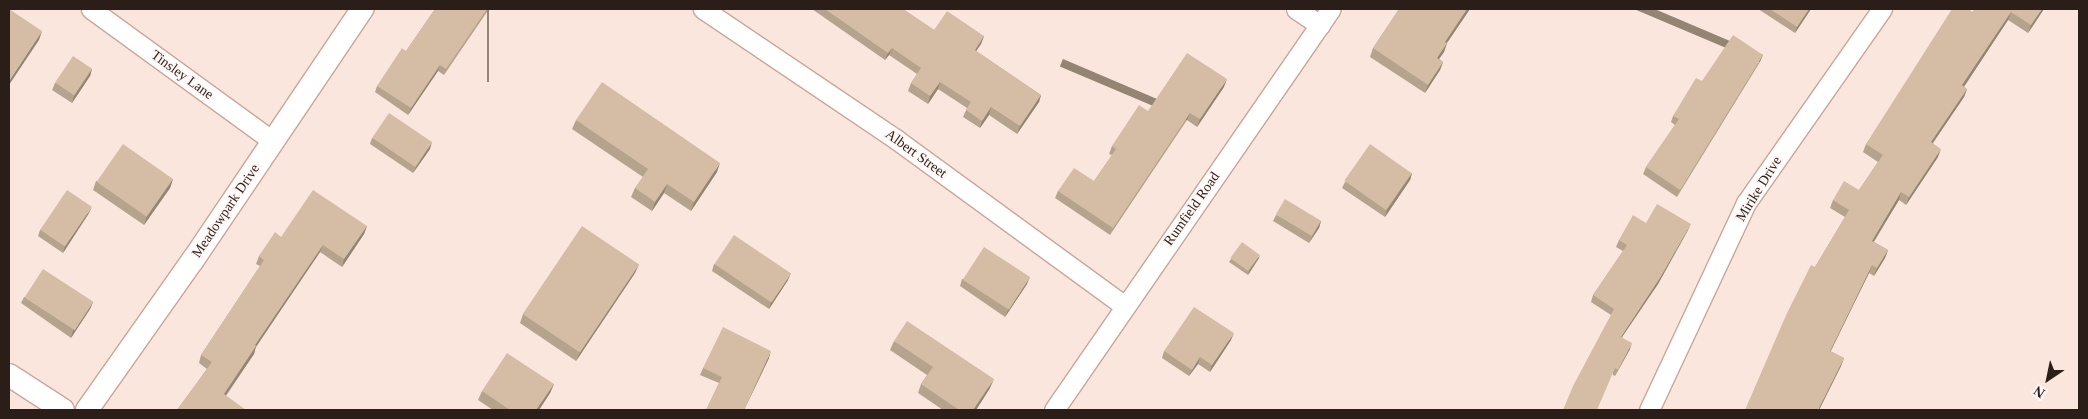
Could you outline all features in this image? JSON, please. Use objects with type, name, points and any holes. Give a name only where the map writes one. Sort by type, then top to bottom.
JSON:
[{"type":"street","name":"Tinsley Lane","points":[[90,9],[273,141]]},
{"type":"street","name":"Meadowpark Drive","points":[[87,410],[193,260],[362,9]]},
{"type":"street","name":"Albert Street","points":[[703,9],[897,140],[1125,306]]},
{"type":"street","points":[[1296,9],[1320,25]]},
{"type":"street","name":"Rumfield Road","points":[[1054,410],[1331,9]]},
{"type":"street","name":"Mirike Drive","points":[[1649,410],[1746,203],[1882,9]]},
{"type":"street","points":[[9,374],[63,410]]},
{"type":"building","points":[[9,9],[42,31],[9,81]]},
{"type":"building","points":[[435,9],[487,9],[446,69],[440,65],[411,108],[377,86],[402,48],[406,51]]},
{"type":"building","points":[[825,9],[903,9],[934,30],[947,11],[984,36],[975,50],[1041,95],[1020,126],[991,107],[982,121],[966,110],[971,102],[940,82],[930,96],[911,83],[921,68],[892,48],[888,53]]},
{"type":"building","points":[[1399,9],[1467,9],[1445,42],[1447,43],[1437,58],[1443,62],[1428,85],[1373,48]]},
{"type":"building","points":[[1770,9],[1809,9],[1797,27]]},
{"type":"building","points":[[1952,9],[1968,9],[1973,12],[1975,9],[2042,9],[2031,25],[2011,12],[1962,85],[1967,89],[1931,142],[1941,149],[1909,197],[1901,192],[1872,241],[1888,250],[1877,268],[1872,265],[1830,351],[1844,358],[1818,410],[1745,410],[1787,313],[1811,265],[1815,267],[1849,210],[1833,200],[1844,181],[1859,190],[1883,155],[1866,144]]},
{"type":"building","points":[[1733,35],[1763,55],[1680,190],[1646,167],[1679,119],[1673,116],[1696,78],[1702,81]]},
{"type":"building","points":[[1187,53],[1227,79],[1200,119],[1190,113],[1113,228],[1058,191],[1074,168],[1094,181],[1116,149],[1112,146],[1139,105],[1148,111]]},
{"type":"building","points":[[73,56],[92,69],[74,95],[55,83]]},
{"type":"building","points":[[602,82],[720,163],[694,202],[667,184],[655,202],[635,188],[648,169],[576,120]]},
{"type":"building","points":[[389,113],[432,142],[415,167],[372,138]]},
{"type":"building","points":[[123,144],[173,179],[147,217],[97,182]]},
{"type":"building","points":[[1370,144],[1412,173],[1386,210],[1344,181]]},
{"type":"building","points":[[67,190],[92,207],[65,247],[40,230]]},
{"type":"building","points":[[313,190],[367,226],[344,259],[323,245],[255,345],[224,394],[246,410],[177,410],[212,362],[201,355],[264,260],[259,256],[275,232],[281,237]]},
{"type":"building","points":[[1285,199],[1321,221],[1312,236],[1276,214]]},
{"type":"building","points":[[1657,204],[1691,224],[1660,278],[1621,337],[1632,343],[1618,370],[1615,368],[1597,410],[1563,410],[1573,386],[1614,309],[1593,295],[1627,245],[1619,240],[1633,215],[1646,223]]},
{"type":"building","points":[[582,226],[639,265],[580,352],[523,314]]},
{"type":"building","points":[[734,235],[791,274],[772,303],[714,264]]},
{"type":"building","points":[[1242,242],[1260,255],[1248,271],[1230,258]]},
{"type":"building","points":[[984,247],[1030,277],[1009,310],[963,280]]},
{"type":"building","points":[[43,269],[93,302],[75,330],[24,298]]},
{"type":"building","points":[[1194,307],[1234,333],[1212,365],[1200,357],[1192,370],[1164,351]]},
{"type":"building","points":[[907,321],[994,379],[973,410],[959,410],[921,384],[933,367],[894,341]]},
{"type":"building","points":[[723,327],[771,351],[744,410],[706,410],[722,377],[703,368]]},
{"type":"building","points":[[507,353],[554,384],[536,410],[510,410],[482,391]]}]
